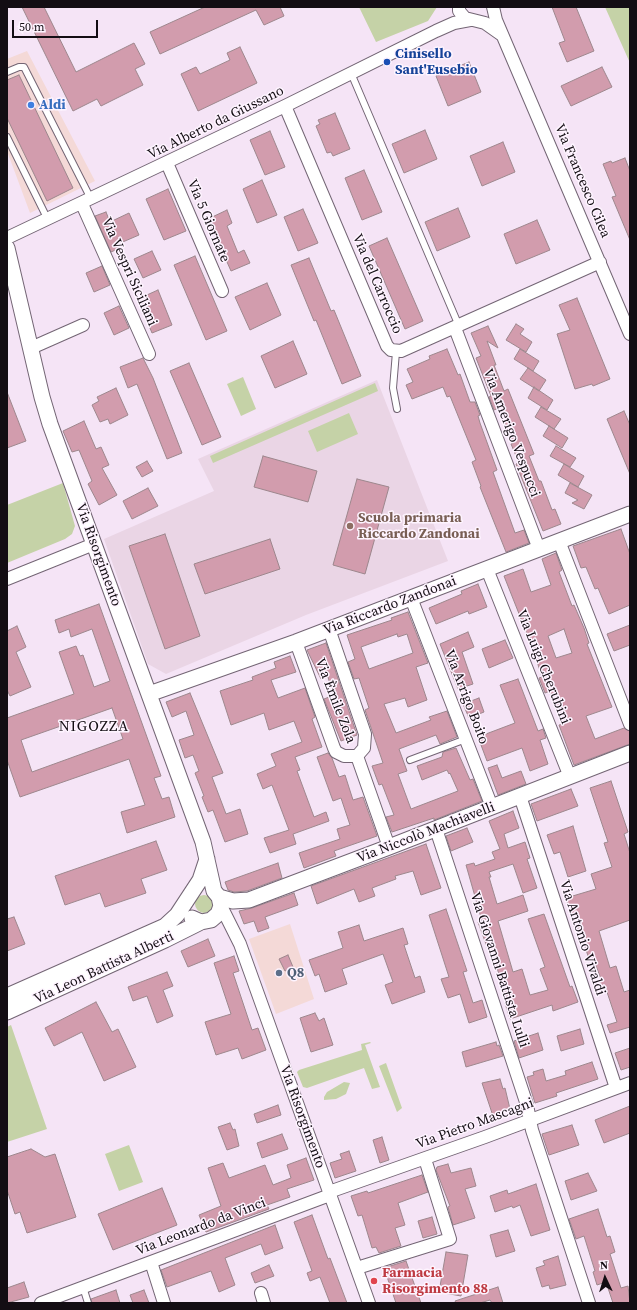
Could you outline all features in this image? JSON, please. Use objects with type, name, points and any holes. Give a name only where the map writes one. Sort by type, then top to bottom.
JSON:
[{"type":"street","name":"Via Alberto da Giussano","points":[[436,31],[455,7]]},
{"type":"street","points":[[459,7],[463,16],[474,21],[488,16],[493,7]]},
{"type":"street","name":"Via Francesco Cilea","points":[[493,7],[496,20],[506,39],[630,334]]},
{"type":"street","name":"Via Alberto da Giussano","points":[[7,238],[167,163],[436,31],[454,23],[474,21]]},
{"type":"street","name":"Via Francesco Cilea","points":[[474,21],[489,25],[499,31],[506,39]]},
{"type":"street","name":"Via del Carroccio","points":[[285,106],[387,346],[396,352],[457,327],[600,262]]},
{"type":"street","name":"Via 5 Giornate","points":[[167,163],[222,291]]},
{"type":"street","name":"Via Vespri Siciliani","points":[[86,202],[149,354]]},
{"type":"street","name":"Via Risorgimento","points":[[7,248],[50,424],[203,842],[218,898],[240,944],[369,1303]]},
{"type":"street","points":[[31,348],[83,325]]},
{"type":"street","name":"Via Amerigo Vespucci","points":[[457,327],[539,549]]},
{"type":"street","name":"Via Riccardo Zandonai","points":[[149,694],[296,642],[630,514]]},
{"type":"street","points":[[559,541],[630,724]]},
{"type":"street","points":[[7,579],[94,544]]},
{"type":"street","name":"Via Luigi Cherubini","points":[[487,569],[570,777]]},
{"type":"street","name":"Via Arrigo Boito","points":[[411,598],[492,808]]},
{"type":"street","points":[[329,629],[365,734],[364,748],[356,756],[389,847]]},
{"type":"street","name":"Via Èmile Zola","points":[[296,642],[336,752],[344,756],[356,756]]},
{"type":"street","name":"Via Niccolò Machiavelli","points":[[218,898],[233,901],[249,900],[492,808],[630,753]]},
{"type":"street","name":"Via Antonio Vivaldi","points":[[520,796],[616,1088]]},
{"type":"street","name":"Via Giovanni Battista Lulli","points":[[436,829],[527,1105],[529,1121],[589,1303]]},
{"type":"street","points":[[207,858],[200,880],[190,895],[186,909],[188,914],[196,921],[206,921],[233,932]]},
{"type":"street","points":[[190,895],[203,887],[218,898],[218,914],[206,921]]},
{"type":"street","name":"Via Leon Battista Alberti","points":[[7,996],[161,928],[173,919],[190,895]]},
{"type":"street","name":"Via Leon Battista Alberti","points":[[7,1012],[206,921]]},
{"type":"street","name":"Via Pietro Mascagni","points":[[330,1193],[630,1083]]},
{"type":"street","points":[[357,1268],[450,1239],[425,1159]]},
{"type":"street","name":"Via Leonardo da Vinci","points":[[41,1303],[330,1193]]},
{"type":"street","points":[[151,1262],[164,1303]]},
{"type":"lane","points":[[7,72],[19,66],[24,67],[86,202]]},
{"type":"lane","points":[[351,73],[457,327]]},
{"type":"lane","points":[[7,137],[48,220]]},
{"type":"lane","points":[[396,352],[393,388],[397,409]]},
{"type":"lane","points":[[410,760],[466,739]]},
{"type":"lane","points":[[83,1288],[88,1303]]},
{"type":"shaded area","name":"Aldi","points":[[27,51],[95,181],[30,213],[7,151],[7,59]]},
{"type":"shaded area","points":[[377,380],[448,561],[306,615],[166,674],[148,664],[104,539],[214,491],[198,459]]},
{"type":"shaded area","points":[[290,924],[314,999],[276,1014],[249,939]]},
{"type":"green space","points":[[359,7],[437,7],[428,21],[376,42]]},
{"type":"green space","points":[[605,7],[630,7],[630,63]]},
{"type":"green space","points":[[243,377],[256,409],[241,416],[227,384]]},
{"type":"green space","points":[[375,383],[378,391],[213,463],[210,456]]},
{"type":"green space","points":[[349,413],[358,434],[317,452],[308,431]]},
{"type":"green space","points":[[63,483],[75,526],[72,534],[65,539],[7,563],[7,505]]},
{"type":"green space","points":[[204,895],[210,898],[213,904],[210,910],[204,913],[198,910],[195,904],[198,898]]},
{"type":"green space","points":[[11,1025],[47,1129],[7,1142],[7,1027]]},
{"type":"green space","points":[[371,1043],[365,1045],[380,1087],[372,1089],[364,1068],[307,1088],[303,1087],[297,1072],[299,1070],[362,1050],[361,1044]]},
{"type":"green space","points":[[386,1063],[402,1108],[397,1112],[379,1066]]},
{"type":"green space","points":[[344,1082],[350,1083],[346,1094],[336,1099],[324,1100],[327,1092]]},
{"type":"green space","points":[[129,1145],[143,1182],[119,1191],[105,1154]]},
{"type":"building","points":[[22,7],[44,7],[76,72],[134,43],[145,64],[135,69],[143,85],[101,106],[97,99],[73,111]]},
{"type":"building","points":[[205,7],[280,7],[284,16],[264,25],[256,10],[160,54],[150,32]]},
{"type":"building","points":[[552,7],[576,7],[594,51],[567,62],[559,43],[565,41]]},
{"type":"building","points":[[240,47],[257,83],[198,111],[181,74],[196,67],[200,74],[230,60],[227,53]]},
{"type":"building","points":[[469,62],[481,92],[448,106],[436,76]]},
{"type":"building","points":[[602,67],[612,87],[571,106],[561,86]]},
{"type":"building","points":[[19,75],[73,188],[47,201],[7,118],[7,80]]},
{"type":"building","points":[[335,113],[350,149],[333,156],[331,152],[327,153],[316,126],[320,124],[318,120]]},
{"type":"building","points":[[425,130],[437,159],[404,173],[392,144]]},
{"type":"building","points":[[270,131],[285,167],[265,175],[250,140]]},
{"type":"building","points":[[503,142],[515,172],[482,186],[470,156]]},
{"type":"building","points":[[625,158],[630,171],[630,240],[612,197],[616,196],[603,164],[611,161],[612,163]]},
{"type":"building","points":[[364,170],[382,212],[362,220],[345,178]]},
{"type":"building","points":[[262,180],[277,215],[257,223],[243,189]]},
{"type":"building","points":[[168,189],[186,231],[164,240],[146,199]]},
{"type":"building","points":[[458,208],[470,237],[437,251],[425,222]]},
{"type":"building","points":[[303,209],[318,243],[298,251],[284,217]]},
{"type":"building","points":[[227,210],[232,223],[227,226],[238,253],[244,250],[250,263],[231,271],[208,219]]},
{"type":"building","points":[[106,212],[110,222],[129,213],[139,235],[118,244],[120,248],[111,252],[95,216]]},
{"type":"building","points":[[537,220],[550,250],[516,264],[504,234]]},
{"type":"building","points":[[387,238],[423,321],[405,329],[369,246]]},
{"type":"building","points":[[152,251],[161,270],[143,278],[134,259]]},
{"type":"building","points":[[195,256],[227,331],[206,340],[174,265]]},
{"type":"building","points":[[309,258],[331,311],[334,310],[361,376],[342,384],[316,320],[314,321],[291,265]]},
{"type":"building","points":[[102,266],[110,285],[94,292],[86,273]]},
{"type":"building","points":[[267,283],[281,315],[250,330],[235,297]]},
{"type":"building","points":[[158,290],[172,325],[152,333],[138,299]]},
{"type":"building","points":[[577,298],[610,379],[593,386],[592,384],[575,389],[557,334],[570,330],[559,305]]},
{"type":"building","points":[[119,306],[129,328],[114,335],[104,313]]},
{"type":"building","points":[[516,324],[524,329],[520,334],[532,342],[526,352],[506,340]]},
{"type":"building","points":[[488,326],[498,348],[487,341],[496,365],[494,365],[504,391],[508,389],[534,454],[529,456],[539,481],[541,481],[552,510],[555,509],[561,524],[543,531],[516,464],[519,463],[511,444],[513,443],[499,408],[494,410],[489,397],[491,396],[476,358],[481,356],[471,333]]},
{"type":"building","points":[[293,341],[307,374],[275,388],[261,356]]},
{"type":"building","points":[[447,349],[458,375],[460,374],[470,402],[475,402],[480,415],[478,416],[480,423],[497,470],[493,472],[515,533],[524,530],[529,543],[506,552],[480,487],[481,486],[472,462],[476,460],[450,396],[447,397],[443,387],[412,399],[406,385],[413,382],[407,369],[430,359],[429,356]]},
{"type":"building","points":[[520,349],[539,361],[533,371],[514,359]]},
{"type":"building","points":[[143,358],[153,378],[182,453],[167,459],[137,384],[128,388],[120,367]]},
{"type":"building","points":[[189,363],[221,437],[202,445],[170,371]]},
{"type":"building","points":[[528,368],[546,380],[539,391],[520,379]]},
{"type":"building","points":[[534,387],[553,400],[547,410],[528,398]]},
{"type":"building","points":[[116,388],[128,415],[110,424],[108,419],[100,422],[92,405],[99,401],[97,397]]},
{"type":"building","points":[[7,392],[26,441],[7,448]]},
{"type":"building","points":[[541,407],[561,419],[554,429],[535,417]]},
{"type":"building","points":[[624,411],[630,425],[630,474],[607,419]]},
{"type":"building","points":[[84,421],[96,449],[101,447],[109,465],[102,468],[117,495],[99,505],[88,484],[92,481],[79,450],[72,452],[63,431]]},
{"type":"building","points":[[549,426],[568,438],[562,448],[543,436]]},
{"type":"building","points":[[556,446],[576,458],[570,467],[550,456]]},
{"type":"building","points":[[263,456],[317,471],[308,502],[254,487]]},
{"type":"building","points":[[147,461],[153,471],[142,477],[136,467]]},
{"type":"building","points":[[564,464],[584,476],[578,487],[558,475]]},
{"type":"building","points":[[357,479],[389,487],[365,574],[333,565]]},
{"type":"building","points":[[570,483],[592,495],[584,509],[572,503],[578,500],[565,493]]},
{"type":"building","points":[[148,488],[158,506],[132,519],[123,501]]},
{"type":"building","points":[[621,529],[630,554],[630,605],[609,614],[598,588],[595,589],[586,567],[581,568],[573,546]]},
{"type":"building","points":[[165,534],[200,636],[165,649],[129,546]]},
{"type":"building","points":[[270,539],[280,569],[205,594],[194,564]]},
{"type":"building","points":[[556,553],[562,570],[559,572],[572,606],[574,605],[584,628],[589,643],[587,644],[612,707],[586,716],[595,739],[624,728],[630,731],[630,744],[574,765],[559,725],[563,724],[550,691],[545,693],[539,678],[542,677],[533,649],[504,576],[523,569],[531,592],[551,585],[542,559]],"holes":[[[564,629],[572,653],[556,658],[548,636]]]},
{"type":"building","points":[[478,584],[487,607],[469,614],[468,611],[436,624],[429,608],[462,594],[461,591]]},
{"type":"building","points":[[99,604],[161,776],[154,778],[162,799],[169,797],[175,817],[127,833],[121,812],[145,805],[129,759],[20,797],[7,760],[7,718],[74,694],[59,652],[76,646],[80,656],[83,655],[94,687],[110,681],[92,629],[71,637],[69,629],[59,633],[55,620]],"holes":[[[112,708],[123,739],[32,772],[21,740]]]},
{"type":"building","points":[[408,612],[428,663],[416,667],[427,700],[408,707],[405,698],[384,704],[396,733],[431,720],[429,717],[447,711],[457,737],[440,744],[436,735],[399,749],[407,771],[398,774],[411,809],[458,791],[450,773],[449,774],[447,770],[422,780],[417,766],[442,757],[443,752],[456,748],[470,780],[473,779],[482,801],[434,820],[434,818],[392,832],[386,817],[394,815],[382,784],[379,785],[372,766],[383,763],[365,710],[369,708],[359,678],[354,679],[348,662],[355,659],[347,635],[392,620],[391,618]],"holes":[[[397,634],[398,637],[407,634],[413,653],[369,669],[361,647]]]},
{"type":"building","points":[[630,625],[630,645],[614,651],[607,634]]},
{"type":"building","points":[[17,626],[26,647],[16,652],[31,687],[10,696],[7,690],[7,631]]},
{"type":"building","points":[[468,632],[474,647],[462,652],[473,684],[458,689],[440,644]]},
{"type":"building","points":[[505,640],[513,658],[489,668],[482,649]]},
{"type":"building","points":[[326,643],[357,735],[341,741],[324,699],[334,695],[328,677],[321,679],[307,650]]},
{"type":"building","points":[[290,656],[296,672],[271,680],[278,698],[305,688],[315,717],[312,719],[322,747],[295,757],[300,770],[297,771],[314,817],[326,812],[329,821],[293,834],[296,844],[270,853],[264,838],[289,830],[272,785],[263,789],[257,774],[276,766],[271,754],[302,742],[294,721],[269,730],[264,713],[231,725],[220,691],[253,680],[252,677],[276,668],[274,662]]},
{"type":"building","points":[[518,679],[538,731],[543,729],[546,738],[540,740],[548,764],[530,771],[522,748],[487,761],[478,737],[515,723],[500,685]]},
{"type":"building","points":[[190,693],[223,773],[212,777],[226,814],[240,809],[248,834],[225,842],[213,810],[208,812],[202,797],[204,796],[195,773],[199,771],[193,755],[185,758],[179,740],[194,735],[186,711],[172,717],[166,702]]},
{"type":"building","points":[[479,698],[484,712],[469,718],[463,704]]},
{"type":"building","points":[[328,753],[332,758],[339,777],[345,775],[353,800],[363,797],[377,836],[334,851],[336,856],[304,868],[299,853],[340,839],[337,829],[350,825],[341,798],[333,801],[317,757]]},
{"type":"building","points":[[497,765],[502,778],[521,771],[526,784],[498,795],[488,768]]},
{"type":"building","points":[[611,781],[628,832],[624,834],[630,853],[630,920],[599,931],[610,968],[616,966],[624,992],[630,990],[630,1027],[610,1033],[607,1025],[617,1022],[606,989],[602,991],[598,980],[601,979],[593,958],[589,959],[579,928],[575,929],[566,898],[596,889],[591,874],[612,867],[604,843],[608,842],[590,788]]},
{"type":"building","points":[[571,789],[578,806],[537,821],[531,804]]},
{"type":"building","points":[[513,811],[519,828],[504,834],[508,848],[525,842],[530,858],[527,859],[537,888],[523,893],[513,864],[489,872],[491,877],[489,877],[497,904],[523,895],[528,911],[498,921],[513,972],[522,969],[530,995],[548,990],[540,969],[545,967],[528,919],[544,914],[570,987],[572,986],[578,1002],[553,1011],[552,1005],[510,1019],[505,1003],[508,1002],[497,968],[495,969],[478,922],[482,921],[466,865],[474,863],[475,866],[495,859],[492,852],[500,849],[489,821]]},
{"type":"building","points":[[573,826],[586,871],[568,877],[560,852],[554,854],[547,835]]},
{"type":"building","points":[[467,828],[473,842],[451,851],[446,836]]},
{"type":"building","points":[[156,841],[167,870],[141,879],[146,893],[105,907],[100,893],[65,905],[55,876]]},
{"type":"building","points":[[426,844],[441,888],[421,895],[413,871],[395,876],[396,879],[372,888],[375,896],[359,902],[354,889],[317,904],[311,886]]},
{"type":"building","points":[[278,863],[282,878],[247,891],[234,892],[228,890],[225,882]]},
{"type":"building","points":[[294,893],[298,905],[265,917],[269,928],[258,932],[254,921],[244,924],[239,911]]},
{"type":"building","points":[[446,909],[467,971],[463,972],[473,1003],[482,1000],[487,1017],[469,1023],[460,994],[448,998],[441,979],[449,977],[429,915]]},
{"type":"building","points":[[14,917],[25,944],[7,951],[7,919]]},
{"type":"building","points":[[359,925],[364,941],[403,928],[408,944],[404,945],[415,978],[420,976],[425,992],[392,1004],[385,985],[393,982],[383,954],[342,969],[347,984],[325,992],[319,974],[315,976],[309,960],[343,948],[338,932]]},
{"type":"building","points":[[208,939],[215,956],[188,967],[181,951]]},
{"type":"building","points":[[288,955],[293,967],[285,971],[279,959]]},
{"type":"building","points":[[234,956],[239,971],[233,973],[252,1030],[258,1028],[266,1050],[242,1059],[238,1048],[216,1055],[205,1022],[231,1014],[214,963]]},
{"type":"building","points":[[167,972],[173,986],[163,990],[173,1016],[157,1023],[147,996],[133,1001],[128,987]]},
{"type":"building","points":[[96,1002],[112,1032],[118,1029],[136,1067],[104,1081],[82,1032],[54,1046],[45,1028]]},
{"type":"building","points":[[315,1013],[319,1021],[324,1018],[333,1045],[311,1052],[300,1018]]},
{"type":"building","points":[[580,1029],[584,1044],[561,1051],[557,1036]]},
{"type":"building","points":[[538,1033],[543,1050],[519,1058],[514,1041]]},
{"type":"building","points":[[496,1042],[497,1046],[499,1045],[503,1056],[466,1067],[462,1052]]},
{"type":"building","points":[[630,1048],[630,1067],[621,1070],[615,1053]]},
{"type":"building","points":[[592,1062],[598,1079],[556,1093],[557,1096],[535,1103],[527,1077],[534,1075],[533,1072],[543,1069],[546,1081],[566,1075],[565,1071]]},
{"type":"building","points":[[500,1079],[503,1089],[505,1088],[510,1109],[493,1116],[482,1083]]},
{"type":"building","points":[[278,1105],[281,1115],[257,1123],[254,1114]]},
{"type":"building","points":[[630,1106],[630,1133],[604,1143],[595,1120]]},
{"type":"building","points":[[230,1123],[233,1130],[235,1129],[239,1146],[227,1150],[218,1127]]},
{"type":"building","points":[[572,1125],[579,1145],[549,1155],[542,1134]]},
{"type":"building","points":[[282,1134],[288,1149],[262,1158],[257,1143]]},
{"type":"building","points":[[382,1137],[389,1160],[380,1163],[373,1140]]},
{"type":"building","points":[[31,1149],[45,1157],[55,1154],[76,1217],[27,1233],[20,1212],[15,1214],[7,1190],[7,1157]]},
{"type":"building","points":[[349,1151],[356,1171],[335,1178],[330,1163],[342,1159],[340,1154]]},
{"type":"building","points":[[306,1158],[314,1180],[287,1189],[290,1197],[267,1205],[269,1209],[206,1232],[199,1215],[221,1206],[208,1168],[223,1163],[229,1178],[265,1165],[273,1185],[291,1178],[287,1165]]},
{"type":"building","points":[[448,1164],[451,1173],[471,1168],[476,1186],[465,1189],[475,1218],[453,1225],[448,1207],[450,1206],[436,1170],[437,1167]]},
{"type":"building","points":[[588,1173],[597,1191],[571,1200],[565,1181]]},
{"type":"building","points":[[422,1175],[428,1192],[398,1203],[405,1225],[395,1228],[401,1246],[379,1253],[376,1247],[372,1248],[362,1215],[358,1216],[351,1196],[367,1191],[368,1193]]},
{"type":"building","points":[[536,1184],[550,1230],[531,1236],[520,1205],[495,1212],[490,1196],[507,1190],[508,1194]]},
{"type":"building","points":[[162,1188],[177,1225],[113,1250],[98,1214]]},
{"type":"building","points":[[598,1209],[607,1237],[610,1236],[615,1252],[610,1254],[621,1288],[628,1286],[630,1303],[613,1303],[606,1282],[597,1285],[593,1272],[595,1271],[584,1236],[576,1239],[569,1219]]},
{"type":"building","points":[[312,1215],[328,1259],[330,1258],[347,1303],[330,1303],[320,1277],[310,1281],[307,1273],[312,1271],[294,1222]]},
{"type":"building","points":[[432,1217],[437,1234],[423,1238],[418,1221]]},
{"type":"building","points":[[275,1225],[283,1248],[265,1255],[261,1244],[225,1258],[235,1285],[219,1292],[211,1271],[167,1287],[161,1270]]},
{"type":"building","points":[[508,1230],[515,1251],[496,1257],[490,1235]]},
{"type":"building","points":[[446,1252],[468,1255],[461,1296],[439,1292]]},
{"type":"building","points":[[558,1256],[566,1285],[550,1289],[549,1285],[542,1287],[536,1268],[545,1265],[543,1261]]},
{"type":"building","points":[[406,1261],[421,1303],[396,1303],[384,1268]]},
{"type":"building","points":[[269,1265],[274,1276],[255,1283],[251,1273]]},
{"type":"building","points":[[24,1282],[29,1297],[7,1303],[7,1288]]},
{"type":"building","points":[[498,1287],[503,1303],[492,1303],[490,1300],[480,1303],[456,1303],[455,1301]]},
{"type":"building","points":[[116,1290],[120,1303],[92,1303],[91,1299]]},
{"type":"building","points":[[144,1290],[149,1303],[133,1303],[130,1295]]},
{"type":"place","name":"Cinisello Sant'Eusebio","points":[[387,62]]},
{"type":"place","name":"Aldi","points":[[31,105]]},
{"type":"place","name":"Scuola primaria Riccardo Zandonai","points":[[350,526]]},
{"type":"place","name":"Q8","points":[[279,973]]},
{"type":"place","name":"Farmacia Risorgimento 88","points":[[374,1281]]},
{"type":"district","name":"NIGOZZA","points":[[94,727]]}]
